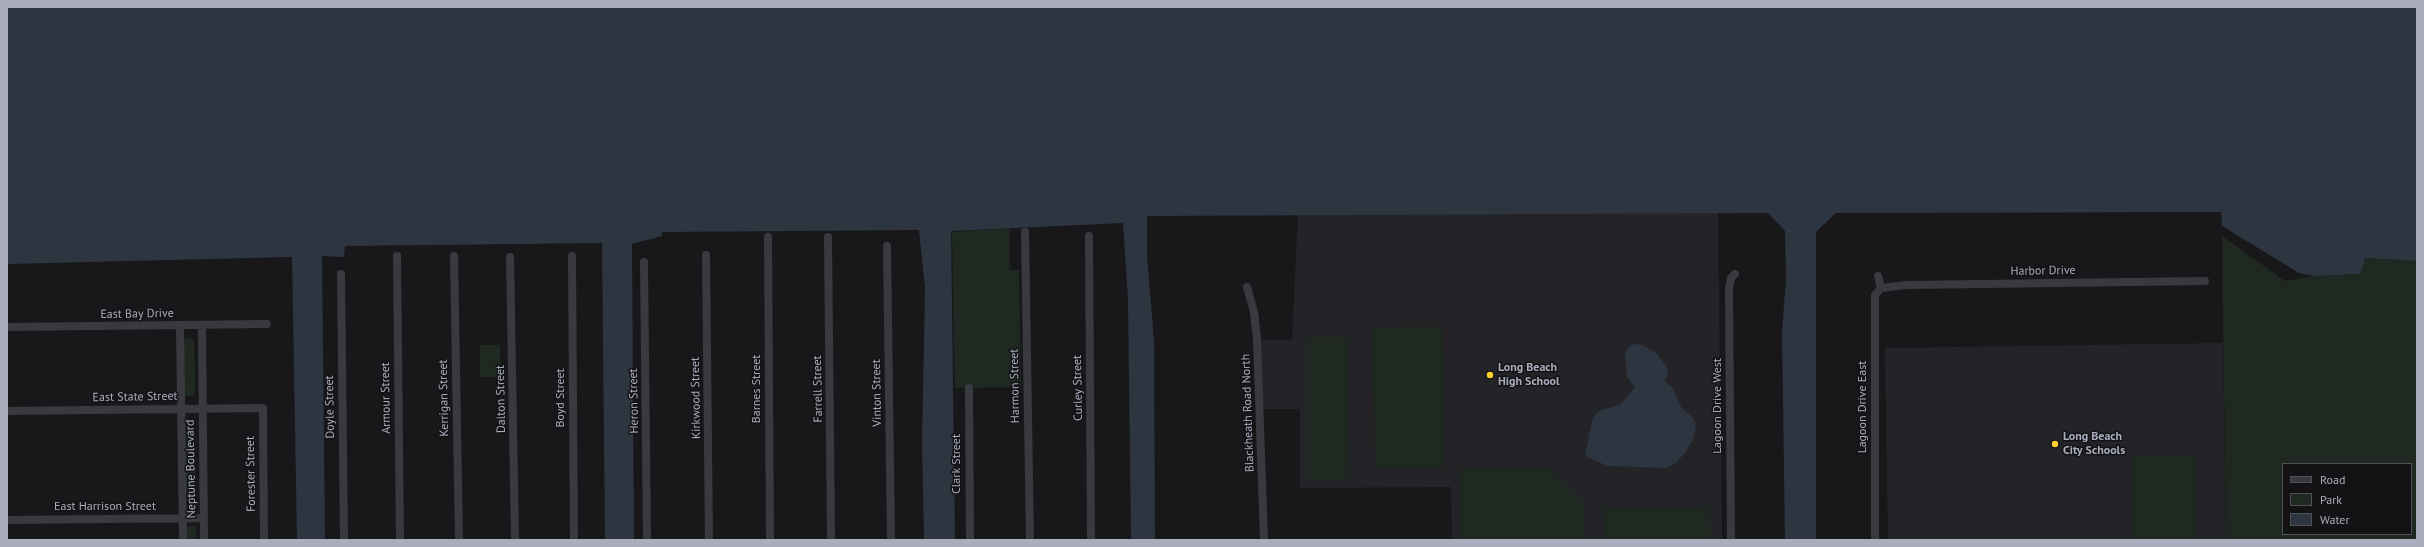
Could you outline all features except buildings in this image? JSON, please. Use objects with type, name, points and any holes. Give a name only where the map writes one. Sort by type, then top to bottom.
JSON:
[{"type":"street","name":"Harmon Street","points":[[1025,232],[1030,540]]},
{"type":"street","name":"Curley Street","points":[[1088,236],[1091,540]]},
{"type":"street","name":"Barnes Street","points":[[768,237],[770,540]]},
{"type":"street","name":"Farrell Street","points":[[828,237],[831,540]]},
{"type":"street","name":"Vinton Street","points":[[888,246],[891,540]]},
{"type":"street","name":"Kirkwood Street","points":[[706,255],[709,540]]},
{"type":"street","name":"Armour Street","points":[[397,256],[400,540]]},
{"type":"street","name":"Kerrigan Street","points":[[454,256],[458,540]]},
{"type":"street","name":"Boyd Street","points":[[572,256],[574,540]]},
{"type":"street","name":"Dalton Street","points":[[510,257],[515,540]]},
{"type":"street","name":"Heron Street","points":[[644,262],[647,540]]},
{"type":"street","name":"Doyle Street","points":[[341,274],[344,540]]},
{"type":"street","name":"Lagoon Drive West","points":[[1731,540],[1729,288],[1731,278],[1735,274]]},
{"type":"street","points":[[1878,276],[1881,288]]},
{"type":"street","name":"Harbor Drive","points":[[1881,288],[1907,285],[2205,281]]},
{"type":"street","name":"Blackheath Road North","points":[[1247,287],[1254,312],[1257,339],[1264,540]]},
{"type":"street","name":"Lagoon Drive East","points":[[1875,540],[1875,295],[1881,288]]},
{"type":"street","name":"East Bay Drive","points":[[7,327],[267,324]]},
{"type":"street","name":"Neptune Boulevard","points":[[180,325],[183,540]]},
{"type":"street","name":"Neptune Boulevard","points":[[202,325],[204,540]]},
{"type":"street","name":"Clark Street","points":[[969,388],[970,540]]},
{"type":"street","name":"East State Street","points":[[7,411],[263,408]]},
{"type":"street","name":"Forester Street","points":[[263,408],[264,540]]},
{"type":"street","name":"East Harrison Street","points":[[7,520],[204,518]]},
{"type":"shaded area","name":"Long Beach High School","points":[[1718,213],[1722,540],[1452,540],[1451,487],[1300,488],[1300,409],[1261,409],[1259,340],[1292,340],[1298,214]]},
{"type":"shaded area","name":"Long Beach City Schools","points":[[2223,343],[2226,540],[1888,540],[1885,348]]},
{"type":"green space","points":[[1009,228],[1010,270],[1019,270],[1021,387],[955,388],[952,232]]},
{"type":"green space","points":[[2222,236],[2285,281],[2314,276],[2361,274],[2364,258],[2417,261],[2417,540],[2226,540]]},
{"type":"green space","points":[[1442,326],[1445,468],[1375,469],[1372,327]]},
{"type":"green space","points":[[189,337],[194,341],[195,396],[184,396],[184,341]]},
{"type":"green space","points":[[1311,337],[1344,337],[1349,341],[1350,481],[1306,481],[1306,341]]},
{"type":"green space","points":[[480,345],[500,345],[501,377],[480,377]]},
{"type":"green space","points":[[190,425],[195,430],[196,490],[191,495],[186,490],[185,430]]},
{"type":"green space","points":[[2196,455],[2197,540],[2133,540],[2132,456]]},
{"type":"green space","points":[[1550,468],[1584,501],[1584,540],[1460,540],[1458,469]]},
{"type":"green space","points":[[1710,506],[1711,540],[1603,540],[1602,508]]},
{"type":"green space","points":[[186,526],[196,526],[196,540],[186,540]]},
{"type":"water","points":[[7,7],[2417,7],[2417,261],[2365,258],[2361,274],[2314,276],[2299,273],[2222,226],[2221,212],[1836,213],[1816,232],[1816,540],[1785,540],[1782,331],[1786,280],[1785,231],[1768,213],[1147,216],[1147,255],[1154,342],[1155,540],[1131,540],[1128,299],[1123,223],[951,231],[955,540],[924,540],[922,442],[925,288],[919,230],[662,232],[662,236],[632,244],[634,540],[605,540],[602,243],[345,246],[344,257],[322,256],[325,540],[297,540],[292,257],[7,264]]},
{"type":"water","points":[[1632,344],[1643,345],[1657,354],[1667,367],[1668,375],[1664,380],[1673,389],[1681,407],[1694,419],[1696,426],[1693,440],[1684,454],[1676,463],[1666,468],[1608,466],[1585,456],[1592,420],[1597,412],[1621,404],[1635,387],[1627,377],[1625,352]]},
{"type":"place","name":"Long Beach High School","points":[[1490,375]]},
{"type":"place","name":"Long Beach City Schools","points":[[2055,444]]}]
